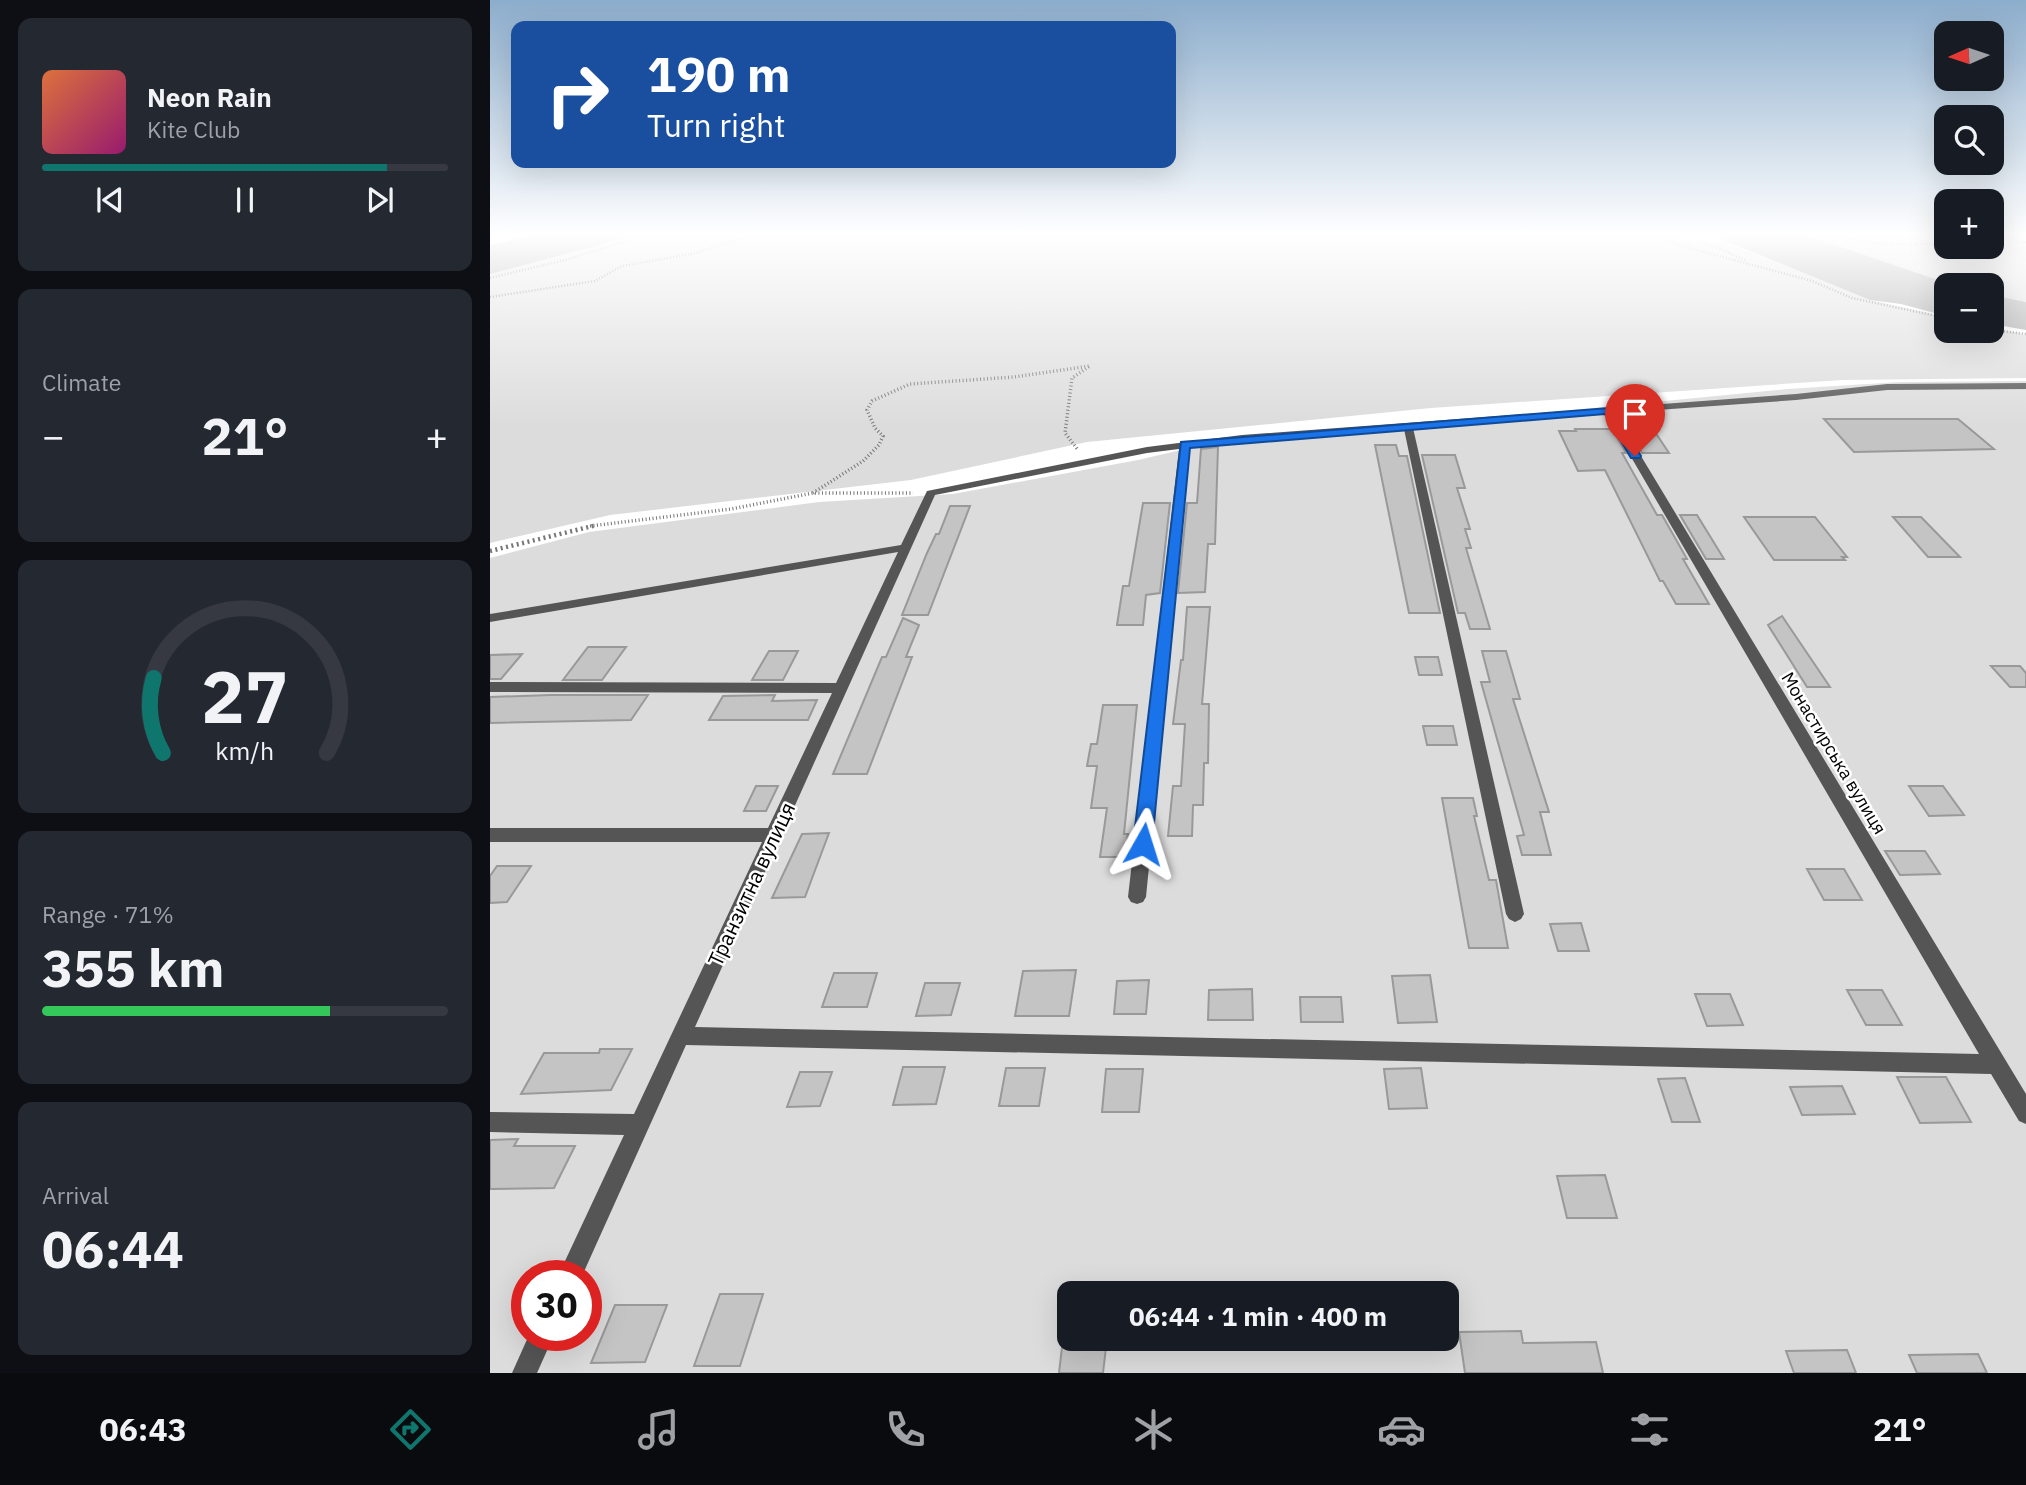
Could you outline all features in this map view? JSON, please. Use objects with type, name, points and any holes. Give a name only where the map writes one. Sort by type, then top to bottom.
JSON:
[{"type":"street","points":[[931,493],[1087,461],[1185,445],[1796,397],[1887,387],[2026,386]]},
{"type":"street","name":"Монастирська вулиця","points":[[1609,411],[2026,1114]]},
{"type":"street","points":[[1408,426],[1515,914]]},
{"type":"street","points":[[1137,897],[1185,445]]},
{"type":"street","name":"Транзитна вулиця","points":[[577,1260],[931,493]]},
{"type":"street","points":[[490,618],[908,547]]},
{"type":"street","points":[[490,687],[843,688]]},
{"type":"street","points":[[490,835],[774,835]]},
{"type":"street","points":[[681,1037],[1996,1064]]},
{"type":"street","points":[[490,1122],[640,1125]]},
{"type":"street","points":[[524,1373],[534,1351]]},
{"type":"path","points":[[1851,297],[1934,315]]},
{"type":"path","points":[[2004,331],[2026,334]]},
{"type":"path","points":[[813,493],[833,477],[873,455],[883,436],[875,428],[867,410],[872,401],[909,384],[1014,377],[1090,366],[1072,378],[1070,412],[1065,433],[1087,461]]},
{"type":"path","points":[[490,551],[599,524],[732,509],[813,493],[931,493]]},
{"type":"shaded area","points":[[490,297],[1863,297],[1934,314],[1934,343],[2004,343],[2004,330],[2026,335],[2026,378],[1842,380],[1431,408],[1087,442],[911,480],[610,515],[490,543]]},
{"type":"shaded area","points":[[1863,297],[1934,297],[1934,313]]},
{"type":"shaded area","points":[[2004,297],[2004,297],[2026,297],[2026,302]]},
{"type":"shaded area","points":[[2004,297],[2026,302],[2026,330],[2004,326]]},
{"type":"shaded area","points":[[2026,381],[2026,1373],[490,1373],[490,558],[589,532],[819,502],[953,494],[1194,447],[1787,389],[1899,382]]},
{"type":"building","points":[[1824,419],[1958,419],[1994,449],[1854,452]]},
{"type":"building","points":[[1575,429],[1612,429],[1626,453],[1622,453],[1657,515],[1662,515],[1709,604],[1676,604],[1663,581],[1660,581],[1605,470],[1578,471],[1559,431],[1576,431]]},
{"type":"building","points":[[1628,429],[1653,429],[1669,453],[1642,453]]},
{"type":"building","points":[[1375,445],[1396,445],[1399,456],[1407,456],[1440,613],[1409,613]]},
{"type":"building","points":[[1218,447],[1215,544],[1208,544],[1205,592],[1178,593],[1187,503],[1197,503],[1201,449]]},
{"type":"building","points":[[1422,455],[1455,455],[1465,488],[1457,488],[1470,529],[1465,529],[1471,548],[1466,548],[1490,629],[1470,629],[1465,613],[1458,613]]},
{"type":"building","points":[[1143,503],[1170,503],[1160,593],[1146,595],[1143,625],[1117,625],[1123,586],[1129,586]]},
{"type":"building","points":[[950,506],[970,506],[928,615],[902,615],[927,553],[936,534],[939,534]]},
{"type":"building","points":[[1680,515],[1697,515],[1724,559],[1706,559]]},
{"type":"building","points":[[1744,517],[1815,517],[1847,557],[1842,557],[1845,560],[1774,560]]},
{"type":"building","points":[[1893,517],[1921,517],[1960,557],[1928,557]]},
{"type":"building","points":[[1187,607],[1210,607],[1202,704],[1209,704],[1208,763],[1204,763],[1203,805],[1193,805],[1192,836],[1168,836],[1173,786],[1181,786],[1185,724],[1173,724],[1183,660]]},
{"type":"building","points":[[1782,616],[1830,687],[1807,687],[1768,625]]},
{"type":"building","points":[[903,618],[919,625],[906,657],[912,657],[867,774],[833,774],[882,657],[886,657]]},
{"type":"building","points":[[588,647],[626,647],[602,680],[563,680]]},
{"type":"building","points":[[769,651],[798,651],[783,680],[752,680]]},
{"type":"building","points":[[1482,651],[1506,651],[1520,699],[1513,699],[1549,812],[1540,812],[1551,855],[1522,855],[1517,836],[1524,835],[1481,682],[1490,682]]},
{"type":"building","points":[[522,654],[501,679],[490,679],[490,655]]},
{"type":"building","points":[[1415,657],[1438,657],[1442,675],[1419,675]]},
{"type":"building","points":[[1991,666],[2020,666],[2026,673],[2026,687],[2010,687]]},
{"type":"building","points":[[648,695],[631,720],[490,723],[490,697]]},
{"type":"building","points":[[775,695],[772,701],[817,700],[808,720],[709,720],[723,696]]},
{"type":"building","points":[[1103,705],[1137,705],[1124,834],[1128,834],[1125,857],[1100,857],[1107,808],[1091,808],[1097,766],[1087,766],[1091,744],[1097,744]]},
{"type":"building","points":[[1423,726],[1453,726],[1457,745],[1427,745]]},
{"type":"building","points":[[756,786],[778,786],[766,811],[744,811]]},
{"type":"building","points":[[1909,786],[1943,786],[1964,815],[1929,816]]},
{"type":"building","points":[[1442,798],[1473,798],[1477,816],[1474,816],[1489,880],[1496,880],[1508,948],[1469,948]]},
{"type":"building","points":[[829,833],[805,897],[772,898],[802,834]]},
{"type":"building","points":[[1885,851],[1925,851],[1940,874],[1900,875]]},
{"type":"building","points":[[497,866],[531,866],[507,902],[490,903],[490,876]]},
{"type":"building","points":[[1807,869],[1844,869],[1862,900],[1824,900]]},
{"type":"building","points":[[1581,923],[1589,951],[1558,951],[1550,924]]},
{"type":"building","points":[[1076,970],[1069,1016],[1015,1016],[1023,971]]},
{"type":"building","points":[[834,973],[877,973],[867,1007],[822,1007]]},
{"type":"building","points":[[1430,975],[1437,1022],[1398,1023],[1392,976]]},
{"type":"building","points":[[1149,980],[1146,1014],[1114,1014],[1117,981]]},
{"type":"building","points":[[925,983],[960,983],[951,1015],[916,1016]]},
{"type":"building","points":[[1252,989],[1253,1020],[1208,1020],[1209,990]]},
{"type":"building","points":[[1847,990],[1882,990],[1902,1025],[1866,1025]]},
{"type":"building","points":[[1695,994],[1730,994],[1743,1025],[1707,1026]]},
{"type":"building","points":[[1300,997],[1341,997],[1343,1022],[1301,1022]]},
{"type":"building","points":[[600,1049],[632,1049],[611,1090],[521,1094],[544,1053],[599,1053]]},
{"type":"building","points":[[903,1067],[945,1067],[936,1104],[893,1105]]},
{"type":"building","points":[[1006,1068],[1045,1068],[1039,1106],[999,1106]]},
{"type":"building","points":[[1421,1068],[1427,1108],[1389,1109],[1384,1069]]},
{"type":"building","points":[[1106,1069],[1143,1069],[1139,1112],[1102,1112]]},
{"type":"building","points":[[800,1072],[832,1072],[820,1106],[787,1107]]},
{"type":"building","points":[[1897,1077],[1946,1077],[1971,1122],[1920,1123]]},
{"type":"building","points":[[1685,1078],[1700,1122],[1672,1122],[1658,1079]]},
{"type":"building","points":[[1842,1086],[1855,1114],[1802,1115],[1790,1087]]},
{"type":"building","points":[[518,1139],[514,1146],[575,1146],[554,1188],[490,1189],[490,1140]]},
{"type":"building","points":[[1605,1175],[1617,1218],[1567,1218],[1557,1176]]},
{"type":"building","points":[[720,1294],[763,1294],[740,1366],[694,1366]]},
{"type":"building","points":[[615,1305],[667,1305],[645,1362],[591,1363],[596,1351],[602,1351],[602,1336]]},
{"type":"building","points":[[1521,1331],[1523,1343],[1596,1342],[1603,1373],[1465,1373],[1459,1332]]},
{"type":"building","points":[[1847,1350],[1856,1373],[1794,1373],[1786,1351]]},
{"type":"building","points":[[1062,1351],[1106,1351],[1103,1373],[1059,1373]]},
{"type":"building","points":[[1978,1354],[1987,1373],[1917,1373],[1909,1355]]},
{"type":"route","points":[[1143,844],[1185,445],[1242,438],[1609,411],[1635,456]]}]
